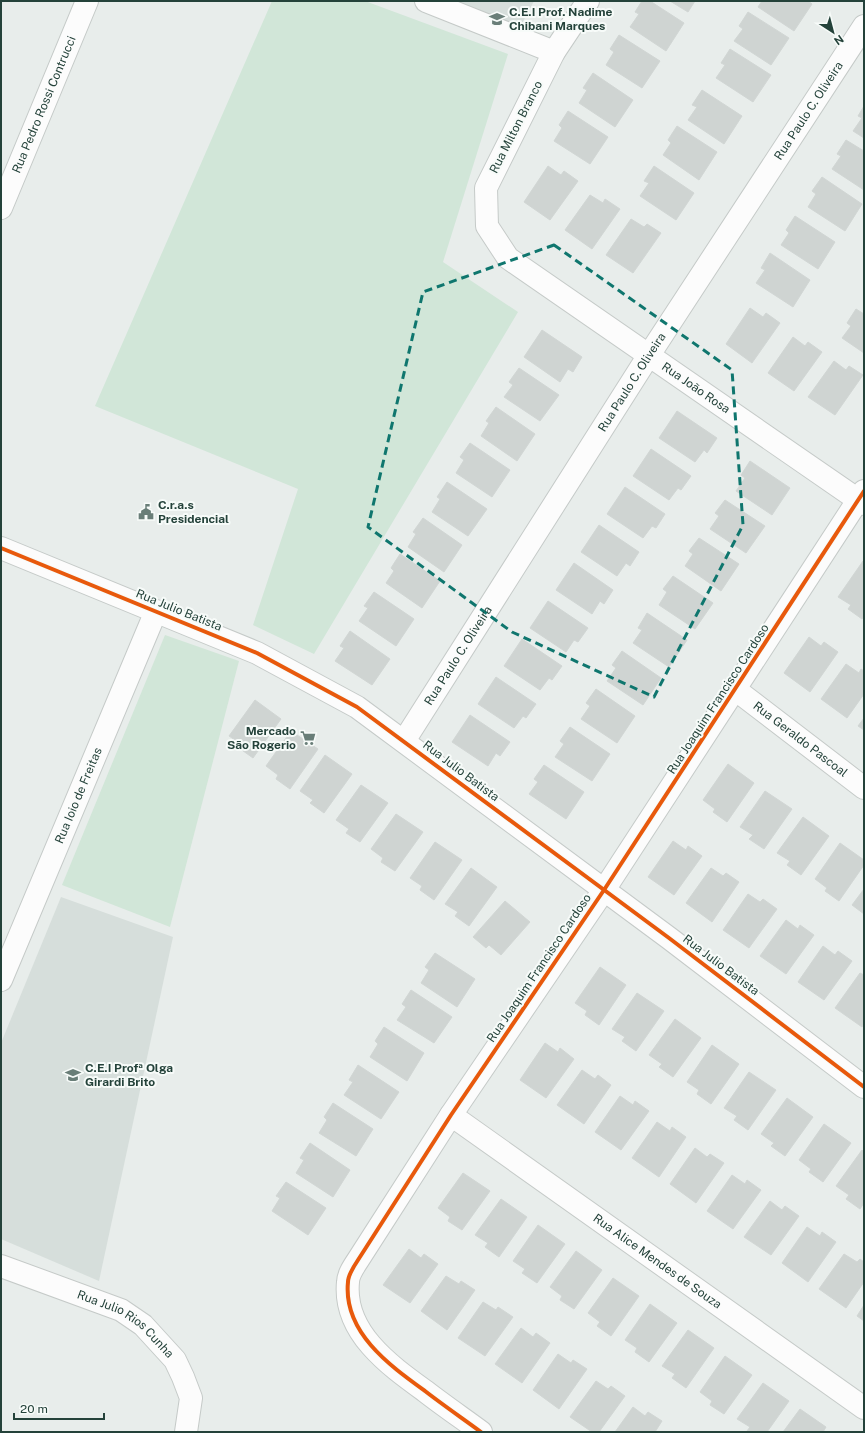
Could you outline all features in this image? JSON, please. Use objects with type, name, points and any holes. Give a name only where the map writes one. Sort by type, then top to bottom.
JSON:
[{"type":"street","name":"Rua Pedro Rossi Contrucci","points":[[1,208],[87,1]]},
{"type":"street","points":[[426,1],[554,52]]},
{"type":"street","name":"Rua Milton Branco","points":[[508,258],[486,226],[486,188],[554,52],[588,1]]},
{"type":"street","name":"Rua Paulo C. Oliveira","points":[[404,742],[649,355],[864,26]]},
{"type":"street","name":"Rua João Rosa","points":[[508,258],[862,498]]},
{"type":"street","name":"Rua Joaquim Francisco Cardoso","points":[[481,1432],[458,1424],[381,1357],[360,1330],[350,1308],[348,1297],[348,1280],[358,1260],[451,1115],[604,890],[862,498]]},
{"type":"street","name":"Rua Julio Batista","points":[[1,548],[257,653],[357,707],[604,890],[864,1087]]},
{"type":"street","name":"Rua Ioio de Freitas","points":[[1,980],[156,611]]},
{"type":"street","name":"Rua Geraldo Pascoal","points":[[736,690],[864,788]]},
{"type":"street","name":"Rua Alice Mendes de Souza","points":[[451,1115],[864,1408]]},
{"type":"street","name":"Rua Julio Rios Cunha","points":[[1,1266],[121,1310],[143,1325],[175,1360],[183,1377],[191,1398],[186,1432]]},
{"type":"highlighted area","points":[[554,245],[732,370],[743,525],[654,697],[512,632],[368,527],[423,292]]},
{"type":"shaded area","name":"C.E.I Prof. Nadime Chibani Marques","points":[[426,1],[534,1],[515,37]]},
{"type":"shaded area","name":"C.E.I Profª Olga Girardi Brito","points":[[61,897],[173,937],[99,1281],[1,1239],[1,1043]]},
{"type":"green space","points":[[272,1],[365,1],[508,54],[443,262],[518,312],[314,654],[253,625],[298,489],[95,406]]},
{"type":"green space","points":[[165,635],[239,661],[170,927],[62,885]]},
{"type":"building","points":[[642,1],[650,1],[684,23],[666,51],[630,27],[639,14],[635,12]]},
{"type":"building","points":[[670,1],[695,1],[688,12]]},
{"type":"building","points":[[762,1],[808,1],[812,4],[794,31],[758,7]]},
{"type":"building","points":[[748,12],[789,38],[771,65],[734,41],[743,29],[739,26]]},
{"type":"building","points":[[619,35],[660,61],[642,88],[606,65],[614,52],[610,49]]},
{"type":"building","points":[[730,49],[771,75],[753,102],[716,78],[725,65],[721,63]]},
{"type":"building","points":[[593,73],[633,100],[615,127],[579,103],[587,90],[583,88]]},
{"type":"building","points":[[702,90],[742,116],[724,144],[688,120],[697,107],[692,105]]},
{"type":"building","points":[[864,106],[864,138],[853,131],[862,118],[858,116]]},
{"type":"building","points":[[568,111],[608,137],[590,164],[554,141],[562,128],[559,125]]},
{"type":"building","points":[[677,126],[717,152],[699,180],[663,155],[671,143],[668,140]]},
{"type":"building","points":[[846,140],[864,151],[864,190],[832,169],[841,156],[837,154]]},
{"type":"building","points":[[548,166],[561,175],[564,171],[578,181],[550,220],[524,202]]},
{"type":"building","points":[[654,166],[694,193],[676,220],[640,196],[649,183],[644,181]]},
{"type":"building","points":[[822,177],[862,204],[845,231],[808,207],[816,194],[812,191]]},
{"type":"building","points":[[590,195],[603,203],[605,199],[620,209],[592,249],[565,230]]},
{"type":"building","points":[[795,216],[835,242],[818,269],[781,245],[789,233],[786,230]]},
{"type":"building","points":[[631,219],[644,227],[647,224],[661,233],[633,273],[606,255]]},
{"type":"building","points":[[770,253],[810,280],[793,307],[756,283],[765,270],[761,268]]},
{"type":"building","points":[[750,308],[763,317],[766,313],[780,323],[752,363],[726,344]]},
{"type":"building","points":[[856,309],[864,314],[864,353],[842,338],[851,326],[847,323]]},
{"type":"building","points":[[542,330],[582,357],[573,372],[568,369],[560,382],[524,357]]},
{"type":"building","points":[[793,337],[805,346],[808,342],[822,352],[794,391],[768,373]]},
{"type":"building","points":[[834,361],[846,370],[849,366],[863,375],[835,415],[808,397]]},
{"type":"building","points":[[519,368],[559,395],[540,421],[504,397],[513,385],[509,382]]},
{"type":"building","points":[[496,407],[535,434],[517,461],[481,436],[489,423],[486,421]]},
{"type":"building","points":[[677,411],[717,438],[707,453],[704,450],[695,462],[659,438]]},
{"type":"building","points":[[470,443],[510,470],[492,497],[456,473],[464,460],[460,457]]},
{"type":"building","points":[[651,449],[691,476],[681,490],[678,488],[669,500],[633,476]]},
{"type":"building","points":[[750,461],[790,488],[772,515],[736,491],[745,478],[741,475]]},
{"type":"building","points":[[447,482],[487,509],[468,536],[432,512],[440,499],[437,497]]},
{"type":"building","points":[[625,487],[665,514],[656,528],[652,526],[643,538],[607,514]]},
{"type":"building","points":[[725,500],[765,526],[746,553],[710,529],[719,516],[715,513]]},
{"type":"building","points":[[423,518],[462,545],[444,572],[408,547],[416,534],[413,532]]},
{"type":"building","points":[[599,525],[639,552],[630,566],[626,563],[617,576],[581,552]]},
{"type":"building","points":[[699,538],[739,564],[721,591],[685,566],[693,554],[689,551]]},
{"type":"building","points":[[400,554],[440,581],[422,608],[386,583],[394,571],[391,568]]},
{"type":"building","points":[[863,561],[864,616],[862,619],[848,609],[851,605],[838,597]]},
{"type":"building","points":[[574,563],[613,590],[604,604],[600,601],[592,614],[556,590]]},
{"type":"building","points":[[673,576],[713,603],[695,629],[659,605],[667,592],[663,589]]},
{"type":"building","points":[[374,592],[414,619],[396,646],[359,621],[368,608],[364,606]]},
{"type":"building","points":[[548,601],[588,628],[578,642],[574,640],[566,652],[530,628]]},
{"type":"building","points":[[647,613],[687,640],[669,667],[633,643],[642,630],[638,628]]},
{"type":"building","points":[[350,631],[390,659],[372,685],[335,661],[344,648],[340,646]]},
{"type":"building","points":[[809,637],[821,646],[824,642],[838,652],[810,692],[784,673]]},
{"type":"building","points":[[522,639],[562,666],[552,680],[549,678],[540,690],[504,666]]},
{"type":"building","points":[[622,651],[661,678],[643,705],[607,681],[616,668],[612,665]]},
{"type":"building","points":[[846,664],[859,673],[861,669],[864,671],[864,694],[847,718],[821,699]]},
{"type":"building","points":[[496,677],[536,704],[526,718],[523,716],[514,728],[478,704]]},
{"type":"building","points":[[596,689],[635,716],[617,743],[581,719],[590,706],[586,703]]},
{"type":"building","points":[[255,700],[281,719],[253,758],[239,748],[241,744],[229,736]]},
{"type":"building","points":[[470,715],[510,742],[500,756],[496,753],[488,766],[452,742]]},
{"type":"building","points":[[864,718],[864,730],[858,726]]},
{"type":"building","points":[[570,727],[610,754],[592,781],[555,757],[564,744],[560,741]]},
{"type":"building","points":[[291,731],[318,749],[290,789],[276,779],[278,775],[266,766]]},
{"type":"building","points":[[325,755],[352,774],[324,813],[310,803],[313,800],[300,791]]},
{"type":"building","points":[[728,764],[754,783],[727,822],[713,812],[715,809],[703,800]]},
{"type":"building","points":[[544,765],[584,792],[566,819],[529,794],[538,782],[534,779]]},
{"type":"building","points":[[361,785],[388,803],[360,842],[346,833],[349,829],[336,820]]},
{"type":"building","points":[[765,791],[792,809],[764,849],[749,839],[753,835],[740,827]]},
{"type":"building","points":[[396,814],[423,832],[395,871],[381,862],[383,858],[371,849]]},
{"type":"building","points":[[803,817],[829,836],[801,875],[787,865],[790,861],[777,853]]},
{"type":"building","points":[[673,841],[686,850],[688,846],[702,856],[674,895],[648,877]]},
{"type":"building","points":[[435,842],[462,860],[434,900],[420,890],[422,886],[410,878]]},
{"type":"building","points":[[840,843],[864,860],[864,865],[839,901],[825,891],[827,888],[815,879]]},
{"type":"building","points":[[471,868],[497,887],[469,926],[455,916],[458,912],[445,904]]},
{"type":"building","points":[[711,868],[723,876],[726,873],[739,882],[712,922],[686,903]]},
{"type":"building","points":[[864,889],[864,914],[852,905]]},
{"type":"building","points":[[748,894],[760,902],[763,899],[777,909],[749,948],[723,930]]},
{"type":"building","points":[[505,901],[530,922],[501,955],[489,945],[486,948],[473,937]]},
{"type":"building","points":[[786,920],[798,929],[800,925],[814,935],[786,974],[760,956]]},
{"type":"building","points":[[823,946],[835,955],[838,951],[852,961],[824,1000],[798,982]]},
{"type":"building","points":[[435,953],[475,979],[457,1007],[421,983],[429,970],[425,967]]},
{"type":"building","points":[[600,967],[626,985],[599,1025],[585,1015],[587,1011],[575,1003]]},
{"type":"building","points":[[860,973],[864,975],[864,1023],[862,1027],[835,1008]]},
{"type":"building","points":[[411,990],[452,1017],[434,1043],[397,1020],[406,1007],[402,1004]]},
{"type":"building","points":[[637,993],[664,1011],[636,1051],[622,1041],[625,1037],[612,1029]]},
{"type":"building","points":[[675,1019],[701,1038],[673,1077],[659,1067],[662,1064],[649,1055]]},
{"type":"building","points":[[384,1027],[424,1053],[407,1081],[370,1057],[378,1044],[375,1041]]},
{"type":"building","points":[[545,1043],[558,1052],[560,1048],[574,1059],[546,1098],[520,1080]]},
{"type":"building","points":[[712,1045],[739,1064],[711,1104],[697,1094],[699,1090],[687,1082]]},
{"type":"building","points":[[358,1065],[399,1092],[381,1119],[344,1095],[353,1082],[349,1080]]},
{"type":"building","points":[[582,1070],[595,1079],[598,1075],[611,1085],[584,1124],[557,1105]]},
{"type":"building","points":[[749,1072],[776,1090],[748,1130],[734,1120],[737,1116],[724,1108]]},
{"type":"building","points":[[620,1096],[633,1105],[635,1101],[649,1111],[621,1150],[595,1132]]},
{"type":"building","points":[[787,1098],[813,1117],[785,1156],[771,1146],[774,1143],[761,1134]]},
{"type":"building","points":[[333,1103],[373,1129],[356,1156],[319,1133],[327,1120],[324,1117]]},
{"type":"building","points":[[657,1122],[670,1131],[672,1127],[686,1137],[659,1177],[632,1158]]},
{"type":"building","points":[[824,1124],[851,1143],[823,1182],[809,1172],[811,1169],[799,1160]]},
{"type":"building","points":[[310,1143],[350,1170],[333,1197],[296,1173],[304,1160],[300,1158]]},
{"type":"building","points":[[695,1148],[707,1157],[710,1154],[724,1163],[696,1203],[670,1184]]},
{"type":"building","points":[[862,1150],[864,1152],[864,1203],[860,1209],[846,1199],[849,1195],[836,1186]]},
{"type":"building","points":[[463,1173],[490,1191],[462,1230],[448,1221],[450,1217],[438,1208]]},
{"type":"building","points":[[732,1175],[745,1184],[747,1180],[761,1190],[733,1229],[707,1211]]},
{"type":"building","points":[[286,1182],[326,1208],[308,1235],[272,1211],[280,1198],[276,1196]]},
{"type":"building","points":[[501,1199],[527,1217],[499,1257],[485,1247],[488,1243],[475,1235]]},
{"type":"building","points":[[770,1201],[782,1210],[785,1206],[799,1216],[771,1255],[744,1237]]},
{"type":"building","points":[[538,1225],[565,1244],[537,1283],[522,1273],[525,1269],[513,1261]]},
{"type":"building","points":[[807,1227],[820,1236],[822,1232],[836,1242],[808,1282],[782,1263]]},
{"type":"building","points":[[409,1249],[421,1258],[424,1254],[438,1264],[410,1303],[383,1285]]},
{"type":"building","points":[[576,1251],[602,1270],[574,1309],[560,1300],[562,1296],[550,1287]]},
{"type":"building","points":[[844,1254],[857,1262],[860,1259],[864,1262],[864,1282],[846,1308],[819,1289]]},
{"type":"building","points":[[446,1276],[459,1284],[461,1281],[475,1290],[447,1330],[421,1311]]},
{"type":"building","points":[[613,1278],[639,1296],[611,1336],[597,1326],[600,1322],[588,1313]]},
{"type":"building","points":[[483,1302],[496,1310],[498,1307],[513,1317],[485,1356],[458,1338]]},
{"type":"building","points":[[650,1304],[677,1323],[649,1362],[635,1352],[637,1348],[625,1340]]},
{"type":"building","points":[[864,1305],[864,1321],[857,1316]]},
{"type":"building","points":[[521,1328],[533,1337],[536,1333],[550,1343],[522,1383],[495,1364]]},
{"type":"building","points":[[688,1330],[714,1348],[686,1388],[672,1378],[675,1374],[662,1366]]},
{"type":"building","points":[[558,1354],[571,1363],[573,1360],[587,1369],[559,1409],[533,1390]]},
{"type":"building","points":[[725,1356],[752,1375],[724,1414],[710,1405],[712,1401],[700,1392]]},
{"type":"building","points":[[596,1381],[608,1389],[611,1386],[625,1396],[599,1432],[592,1432],[570,1417]]},
{"type":"building","points":[[763,1383],[789,1401],[767,1432],[749,1432],[747,1431],[750,1427],[737,1419]]},
{"type":"building","points":[[633,1407],[645,1416],[648,1412],[662,1421],[655,1432],[615,1432]]},
{"type":"building","points":[[800,1409],[826,1427],[823,1432],[783,1432]]},
{"type":"cycle path","points":[[481,1432],[397,1370],[371,1346],[361,1332],[353,1316],[348,1300],[348,1279],[350,1274],[451,1115],[604,890],[864,491]]},
{"type":"cycle path","points":[[1,548],[257,653],[357,707],[669,938],[864,1087]]},
{"type":"place","name":"C.E.I Prof. Nadime Chibani Marques","points":[[497,19]]},
{"type":"place","name":"C.r.a.s Presidencial","points":[[146,512]]},
{"type":"place","name":"Mercado São Rogerio","points":[[308,738]]},
{"type":"place","name":"C.E.I Profª Olga Girardi Brito","points":[[73,1075]]}]
